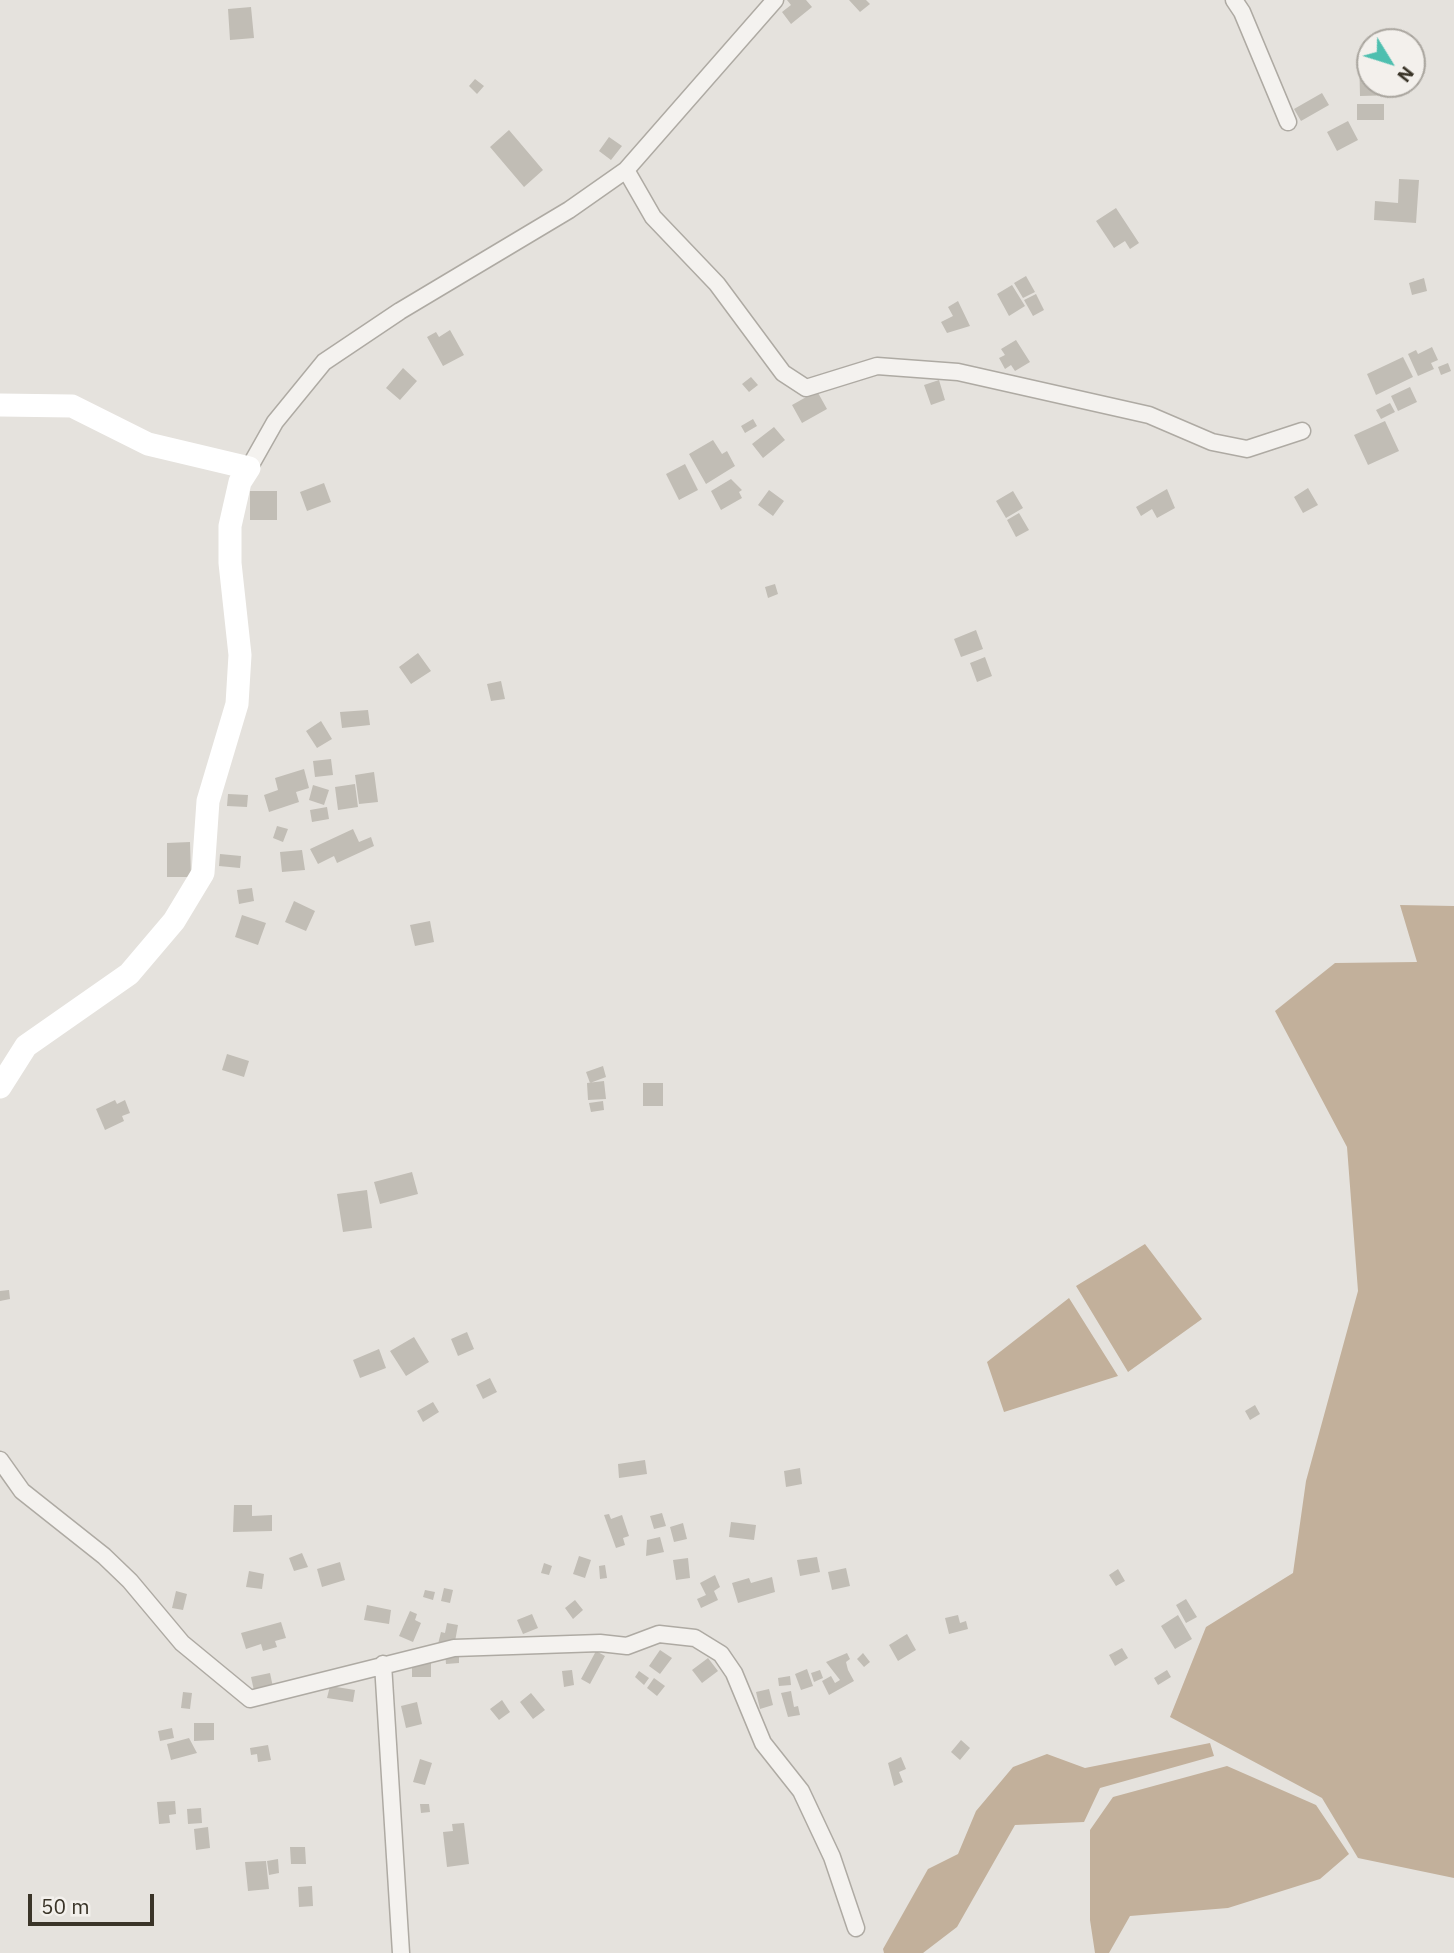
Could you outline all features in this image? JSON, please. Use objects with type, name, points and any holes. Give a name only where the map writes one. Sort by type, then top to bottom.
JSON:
[{"type":"street","points":[[0,1087],[26,1046],[129,974],[174,921],[203,873],[208,801],[237,705],[240,655],[230,563],[230,526],[240,482],[275,422],[324,362],[400,311],[569,209],[626,170],[775,0]]},
{"type":"street","points":[[1234,0],[1242,12],[1288,122]]},
{"type":"street","points":[[626,170],[653,217],[717,284],[783,373],[806,388],[877,366],[958,372],[1149,415],[1212,442],[1247,449],[1302,431]]},
{"type":"street","points":[[0,405],[72,407],[148,444],[249,468]]},
{"type":"street","points":[[0,1460],[22,1491],[104,1556],[130,1581],[182,1643],[250,1699],[284,1693],[383,1664],[454,1648],[600,1643],[627,1646],[659,1634],[695,1638],[720,1654],[734,1673],[763,1743],[801,1791],[832,1857],[856,1928]]},
{"type":"street","points":[[383,1664],[401,1953]]},
{"type":"shaded area","points":[[1400,905],[1454,906],[1454,1878],[1358,1858],[1322,1798],[1170,1717],[1206,1627],[1293,1573],[1306,1481],[1358,1291],[1347,1147],[1275,1011],[1335,963],[1417,962]]},
{"type":"shaded area","points":[[1145,1244],[1202,1319],[1128,1372],[1076,1286]]},
{"type":"shaded area","points":[[1069,1298],[1118,1376],[1004,1412],[987,1362]]},
{"type":"shaded area","points":[[1210,1743],[1214,1756],[1100,1788],[1084,1822],[1015,1825],[957,1927],[923,1953],[884,1953],[883,1949],[928,1869],[958,1854],[976,1811],[1013,1767],[1047,1754],[1085,1768]]},
{"type":"shaded area","points":[[1227,1766],[1316,1805],[1349,1854],[1320,1879],[1228,1908],[1130,1916],[1109,1953],[1095,1953],[1090,1920],[1090,1830],[1113,1797]]},
{"type":"building","points":[[787,0],[806,0],[812,7],[791,24],[782,12],[791,5]]},
{"type":"building","points":[[849,0],[866,0],[870,4],[860,12]]},
{"type":"building","points":[[251,7],[254,38],[230,40],[228,9]]},
{"type":"building","points":[[475,79],[484,86],[477,94],[469,86]]},
{"type":"building","points":[[1322,93],[1329,105],[1301,121],[1294,109]]},
{"type":"building","points":[[1357,104],[1384,104],[1384,120],[1357,120]]},
{"type":"building","points":[[1348,121],[1358,140],[1337,151],[1327,132]]},
{"type":"building","points":[[509,130],[543,170],[524,187],[490,147]]},
{"type":"building","points":[[609,137],[622,146],[611,160],[599,151]]},
{"type":"building","points":[[1399,179],[1419,180],[1416,223],[1374,220],[1375,201],[1398,203]]},
{"type":"building","points":[[1116,208],[1139,243],[1130,249],[1125,241],[1114,248],[1096,221]]},
{"type":"building","points":[[1026,276],[1035,292],[1023,298],[1014,283]]},
{"type":"building","points":[[1424,278],[1427,291],[1412,295],[1409,283]]},
{"type":"building","points":[[1012,285],[1025,306],[1009,316],[997,294]]},
{"type":"building","points":[[1036,294],[1044,310],[1033,316],[1024,300]]},
{"type":"building","points":[[958,301],[970,326],[947,333],[941,322],[953,316],[948,307]]},
{"type":"building","points":[[450,330],[464,355],[443,366],[427,337],[436,332],[439,337]]},
{"type":"building","points":[[1016,340],[1030,362],[1015,371],[1011,365],[1005,369],[999,358],[1005,355],[1001,349]]},
{"type":"building","points":[[1432,347],[1438,360],[1431,363],[1434,369],[1418,376],[1408,354],[1416,350],[1418,354]]},
{"type":"building","points":[[1403,357],[1413,377],[1376,395],[1367,374]]},
{"type":"building","points":[[1448,363],[1451,371],[1441,375],[1438,367]]},
{"type":"building","points":[[403,368],[417,381],[400,400],[386,388]]},
{"type":"building","points":[[751,377],[758,385],[749,392],[742,384]]},
{"type":"building","points":[[939,380],[945,400],[931,405],[924,385]]},
{"type":"building","points":[[1410,387],[1417,402],[1398,411],[1391,396]]},
{"type":"building","points":[[817,391],[827,409],[802,423],[792,405]]},
{"type":"building","points":[[1390,403],[1395,412],[1381,419],[1376,410]]},
{"type":"building","points":[[753,419],[757,426],[745,433],[741,426]]},
{"type":"building","points":[[1385,421],[1399,451],[1368,465],[1354,435]]},
{"type":"building","points":[[774,427],[785,440],[763,458],[752,444]]},
{"type":"building","points":[[713,440],[722,454],[727,451],[735,466],[706,484],[689,454]]},
{"type":"building","points":[[685,464],[698,490],[679,500],[666,474]]},
{"type":"building","points":[[731,479],[742,490],[739,492],[742,498],[721,510],[711,491]]},
{"type":"building","points":[[324,483],[331,502],[307,511],[300,492]]},
{"type":"building","points":[[1308,488],[1318,505],[1303,513],[1294,497]]},
{"type":"building","points":[[1167,489],[1175,508],[1157,518],[1152,509],[1141,516],[1136,507]]},
{"type":"building","points":[[769,490],[784,501],[773,516],[758,505]]},
{"type":"building","points":[[250,491],[277,491],[277,520],[250,520]]},
{"type":"building","points":[[1013,491],[1023,508],[1006,518],[996,501]]},
{"type":"building","points":[[1019,513],[1029,530],[1016,537],[1007,520]]},
{"type":"building","points":[[775,584],[778,594],[768,598],[765,587]]},
{"type":"building","points":[[976,630],[983,649],[961,657],[954,639]]},
{"type":"building","points":[[418,653],[431,671],[411,684],[399,667]]},
{"type":"building","points":[[985,657],[992,676],[977,682],[970,663]]},
{"type":"building","points":[[501,681],[505,699],[491,701],[487,684]]},
{"type":"building","points":[[368,710],[370,725],[342,728],[340,712]]},
{"type":"building","points":[[321,721],[332,739],[317,748],[306,731]]},
{"type":"building","points":[[331,759],[333,775],[315,777],[313,761]]},
{"type":"building","points":[[304,769],[309,788],[296,792],[299,802],[269,812],[264,795],[278,790],[275,778]]},
{"type":"building","points":[[374,772],[378,802],[359,804],[355,775]]},
{"type":"building","points":[[355,784],[358,807],[338,810],[335,787]]},
{"type":"building","points":[[313,785],[329,790],[324,805],[309,800]]},
{"type":"building","points":[[228,794],[248,795],[247,807],[227,806]]},
{"type":"building","points":[[327,807],[329,819],[312,822],[310,810]]},
{"type":"building","points":[[277,826],[288,829],[283,842],[273,838]]},
{"type":"building","points":[[353,829],[359,842],[371,837],[374,846],[337,863],[334,856],[318,864],[310,849]]},
{"type":"building","points":[[190,842],[191,877],[167,877],[167,843]]},
{"type":"building","points":[[302,850],[305,870],[282,872],[280,852]]},
{"type":"building","points":[[220,854],[241,856],[240,868],[219,866]]},
{"type":"building","points":[[252,888],[254,901],[239,904],[237,890]]},
{"type":"building","points":[[294,901],[315,911],[306,931],[285,922]]},
{"type":"building","points":[[242,915],[266,923],[258,945],[235,937]]},
{"type":"building","points":[[430,921],[434,942],[415,946],[410,925]]},
{"type":"building","points":[[227,1054],[249,1061],[244,1077],[222,1070]]},
{"type":"building","points":[[603,1066],[606,1077],[590,1083],[586,1072]]},
{"type":"building","points":[[604,1081],[606,1099],[588,1100],[587,1083]]},
{"type":"building","points":[[643,1083],[663,1083],[663,1106],[643,1106]]},
{"type":"building","points":[[115,1100],[117,1104],[125,1100],[130,1113],[122,1116],[124,1121],[105,1130],[96,1109]]},
{"type":"building","points":[[603,1101],[604,1110],[591,1112],[589,1103]]},
{"type":"building","points":[[412,1172],[418,1194],[380,1204],[374,1182]]},
{"type":"building","points":[[367,1190],[372,1228],[343,1232],[337,1194]]},
{"type":"building","points":[[9,1290],[10,1299],[0,1301],[0,1291]]},
{"type":"building","points":[[467,1332],[474,1349],[458,1356],[451,1339]]},
{"type":"building","points":[[414,1337],[429,1362],[406,1376],[390,1351]]},
{"type":"building","points":[[379,1349],[386,1368],[360,1378],[353,1360]]},
{"type":"building","points":[[490,1378],[497,1392],[483,1399],[476,1385]]},
{"type":"building","points":[[433,1402],[439,1412],[423,1422],[417,1411]]},
{"type":"building","points":[[1255,1405],[1260,1414],[1250,1420],[1245,1411]]},
{"type":"building","points":[[645,1460],[647,1474],[619,1478],[618,1464]]},
{"type":"building","points":[[800,1468],[802,1484],[786,1487],[784,1471]]},
{"type":"building","points":[[234,1505],[252,1505],[252,1516],[272,1515],[272,1531],[233,1532]]},
{"type":"building","points":[[662,1513],[666,1526],[654,1529],[650,1516]]},
{"type":"building","points":[[609,1514],[611,1519],[622,1515],[629,1536],[623,1538],[625,1545],[616,1548],[604,1515]]},
{"type":"building","points":[[731,1522],[756,1525],[754,1540],[729,1537]]},
{"type":"building","points":[[683,1523],[687,1539],[674,1542],[670,1527]]},
{"type":"building","points":[[660,1537],[664,1552],[646,1556],[647,1540]]},
{"type":"building","points":[[302,1553],[308,1567],[294,1571],[289,1558]]},
{"type":"building","points":[[579,1556],[591,1560],[585,1578],[573,1574]]},
{"type":"building","points":[[817,1557],[820,1572],[800,1576],[797,1560]]},
{"type":"building","points":[[688,1558],[690,1578],[676,1580],[673,1560]]},
{"type":"building","points":[[340,1562],[345,1580],[322,1587],[317,1569]]},
{"type":"building","points":[[544,1563],[552,1566],[549,1575],[541,1573]]},
{"type":"building","points":[[605,1565],[607,1578],[600,1579],[599,1566]]},
{"type":"building","points":[[846,1568],[850,1586],[832,1590],[828,1572]]},
{"type":"building","points":[[1118,1569],[1125,1581],[1116,1586],[1109,1575]]},
{"type":"building","points":[[249,1571],[264,1574],[262,1589],[246,1587]]},
{"type":"building","points":[[715,1575],[720,1587],[714,1591],[718,1600],[701,1608],[697,1599],[706,1595],[700,1583]]},
{"type":"building","points":[[772,1577],[775,1592],[738,1603],[732,1583],[749,1578],[751,1583]]},
{"type":"building","points":[[444,1588],[453,1590],[450,1603],[441,1601]]},
{"type":"building","points":[[425,1590],[435,1592],[433,1600],[423,1597]]},
{"type":"building","points":[[176,1591],[187,1594],[183,1610],[172,1608]]},
{"type":"building","points":[[1186,1599],[1197,1617],[1186,1623],[1176,1605]]},
{"type":"building","points":[[575,1600],[583,1610],[573,1619],[565,1608]]},
{"type":"building","points":[[367,1605],[391,1610],[389,1624],[364,1620]]},
{"type":"building","points":[[410,1611],[417,1614],[415,1620],[421,1623],[413,1642],[399,1636]]},
{"type":"building","points":[[532,1614],[538,1628],[523,1634],[517,1620]]},
{"type":"building","points":[[958,1615],[960,1623],[966,1621],[968,1629],[949,1634],[945,1618]]},
{"type":"building","points":[[1178,1615],[1192,1639],[1175,1649],[1161,1626]]},
{"type":"building","points":[[281,1622],[286,1638],[275,1641],[277,1647],[263,1651],[261,1644],[246,1649],[241,1633]]},
{"type":"building","points":[[447,1623],[458,1625],[454,1647],[438,1644],[441,1632],[445,1633]]},
{"type":"building","points":[[907,1634],[916,1650],[898,1661],[889,1645]]},
{"type":"building","points":[[1122,1648],[1128,1658],[1115,1666],[1109,1655]]},
{"type":"building","points":[[660,1650],[672,1658],[660,1674],[649,1666]]},
{"type":"building","points":[[596,1651],[605,1656],[590,1684],[581,1679]]},
{"type":"building","points":[[445,1652],[459,1652],[459,1663],[446,1664]]},
{"type":"building","points":[[847,1653],[850,1659],[846,1662],[848,1670],[854,1681],[829,1695],[822,1681],[831,1676],[835,1683],[840,1680],[826,1662]]},
{"type":"building","points":[[863,1653],[870,1662],[864,1667],[857,1659]]},
{"type":"building","points":[[412,1658],[431,1658],[431,1677],[412,1677]]},
{"type":"building","points":[[708,1658],[718,1671],[702,1683],[692,1670]]},
{"type":"building","points":[[807,1669],[813,1686],[801,1690],[795,1674]]},
{"type":"building","points":[[572,1670],[574,1685],[564,1687],[562,1671]]},
{"type":"building","points":[[820,1670],[823,1678],[814,1682],[811,1673]]},
{"type":"building","points":[[1167,1670],[1171,1677],[1158,1685],[1154,1678]]},
{"type":"building","points":[[639,1671],[649,1678],[644,1685],[635,1677]]},
{"type":"building","points":[[270,1673],[274,1692],[255,1695],[251,1677]]},
{"type":"building","points":[[790,1676],[791,1685],[779,1686],[778,1678]]},
{"type":"building","points":[[654,1678],[665,1686],[657,1696],[647,1688]]},
{"type":"building","points":[[330,1686],[355,1690],[353,1702],[327,1698]]},
{"type":"building","points":[[769,1689],[773,1705],[760,1709],[756,1692]]},
{"type":"building","points":[[791,1691],[794,1707],[798,1706],[800,1715],[788,1717],[781,1693]]},
{"type":"building","points":[[183,1692],[192,1693],[190,1709],[181,1708]]},
{"type":"building","points":[[531,1693],[545,1710],[533,1719],[520,1702]]},
{"type":"building","points":[[502,1700],[510,1712],[499,1720],[490,1709]]},
{"type":"building","points":[[417,1702],[422,1724],[406,1728],[401,1706]]},
{"type":"building","points":[[194,1723],[214,1723],[214,1740],[194,1741]]},
{"type":"building","points":[[172,1728],[174,1738],[160,1741],[158,1731]]},
{"type":"building","points":[[189,1738],[197,1753],[171,1760],[167,1744]]},
{"type":"building","points":[[961,1740],[970,1748],[960,1760],[951,1752]]},
{"type":"building","points":[[268,1745],[271,1760],[258,1762],[257,1754],[251,1755],[250,1748]]},
{"type":"building","points":[[901,1757],[906,1769],[899,1772],[903,1782],[894,1786],[888,1763]]},
{"type":"building","points":[[420,1759],[432,1763],[425,1785],[413,1782]]},
{"type":"building","points":[[175,1801],[176,1814],[169,1815],[170,1823],[159,1824],[157,1802]]},
{"type":"building","points":[[420,1804],[429,1804],[430,1812],[421,1813]]},
{"type":"building","points":[[201,1808],[202,1823],[188,1824],[187,1809]]},
{"type":"building","points":[[464,1823],[469,1864],[447,1867],[443,1832],[453,1831],[452,1824]]},
{"type":"building","points":[[208,1827],[210,1848],[196,1850],[194,1829]]},
{"type":"building","points":[[290,1847],[305,1847],[306,1864],[291,1864]]},
{"type":"building","points":[[278,1859],[279,1873],[269,1875],[267,1861]]},
{"type":"building","points":[[266,1861],[269,1889],[248,1891],[245,1862]]},
{"type":"building","points":[[312,1886],[313,1906],[299,1907],[298,1887]]}]
